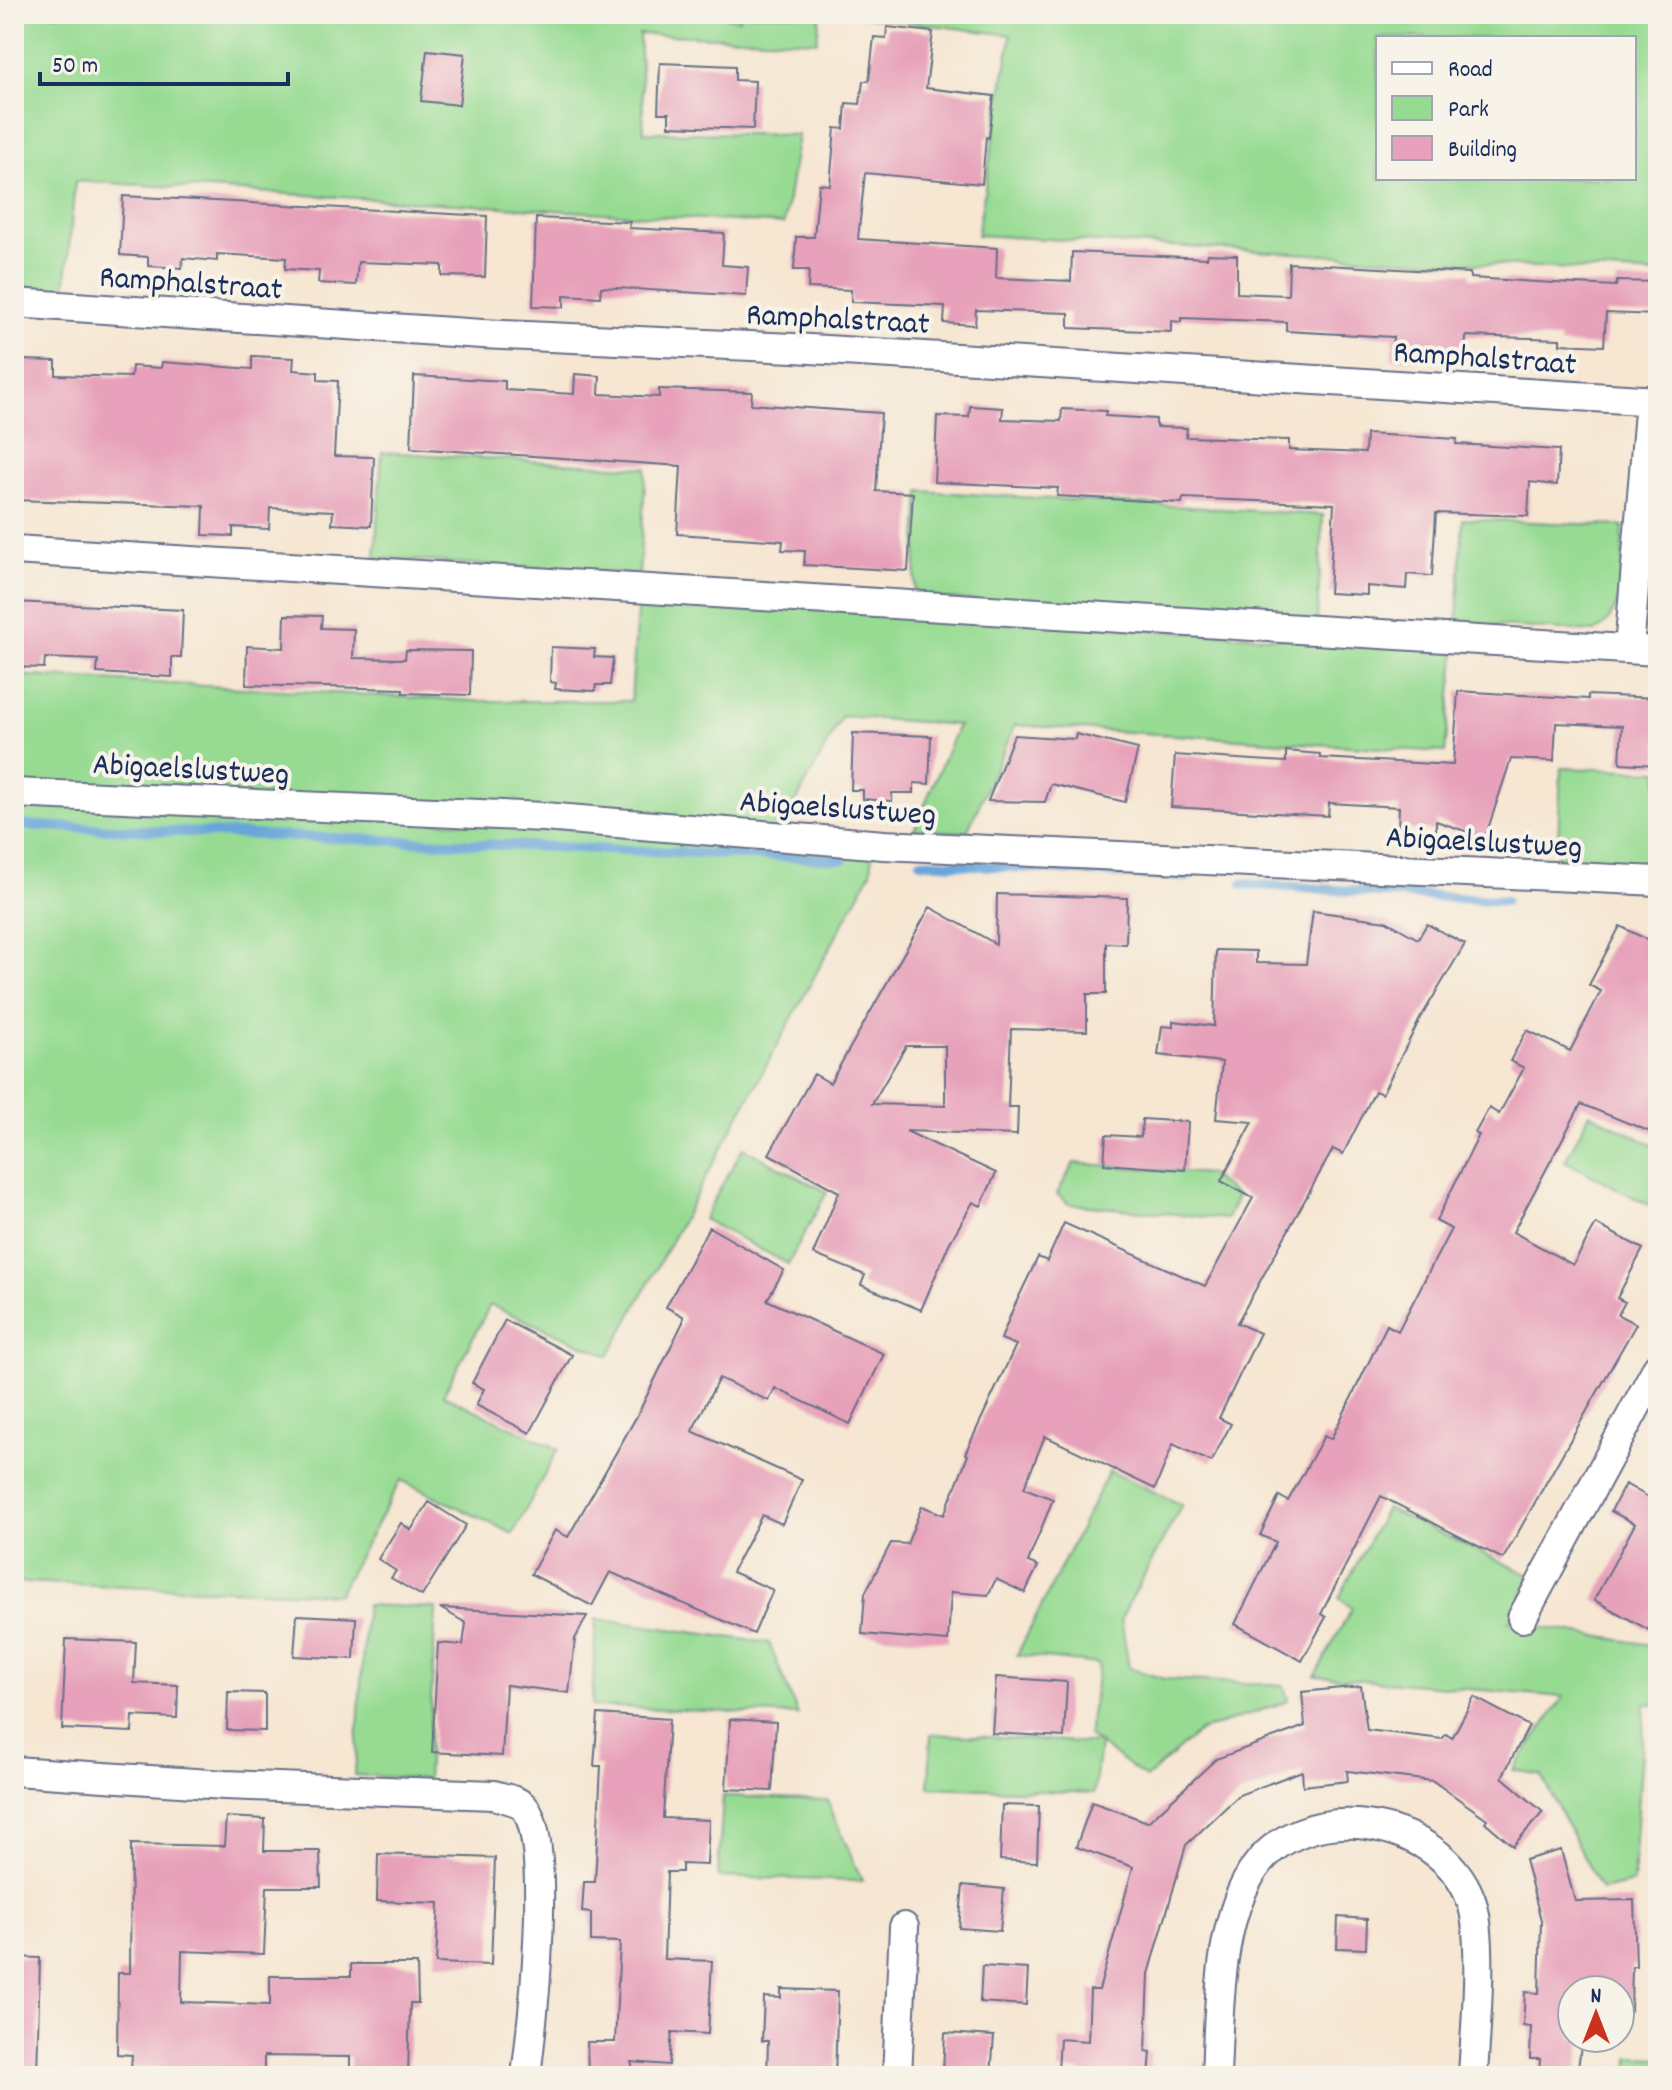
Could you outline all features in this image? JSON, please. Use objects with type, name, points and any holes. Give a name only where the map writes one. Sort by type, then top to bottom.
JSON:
[{"type":"street","name":"Ramphalstraat","points":[[14,303],[482,334],[794,348],[1654,401]]},
{"type":"street","points":[[1629,649],[1654,401]]},
{"type":"street","points":[[14,550],[1658,651]]},
{"type":"street","name":"Abigaelslustweg","points":[[14,793],[544,817],[884,845],[1539,878],[1658,881]]},
{"type":"street","points":[[1522,1618],[1658,1366]]},
{"type":"street","points":[[14,1771],[225,1785],[494,1795],[522,1805],[535,1825],[540,1863],[526,2076]]},
{"type":"street","points":[[1216,2076],[1233,1910],[1252,1871],[1275,1849],[1298,1836],[1326,1827],[1361,1824],[1396,1829],[1427,1843],[1451,1865],[1472,1901],[1477,1953],[1473,2076]]},
{"type":"street","points":[[897,2076],[904,1927]]},
{"type":"green space","points":[[14,14],[709,14],[739,19],[740,14],[820,14],[817,41],[639,34],[644,132],[798,135],[784,224],[75,181],[65,293],[14,289]]},
{"type":"green space","points":[[844,14],[1658,14],[1658,274],[977,235],[1011,35]]},
{"type":"green space","points":[[382,452],[646,468],[639,574],[375,558]]},
{"type":"green space","points":[[920,491],[1323,515],[1317,621],[914,597]]},
{"type":"green space","points":[[1463,519],[1623,526],[1621,585],[1614,612],[1595,632],[1457,623]]},
{"type":"green space","points":[[638,597],[1456,649],[1445,752],[1015,725],[967,832],[914,830],[958,725],[842,716],[781,830],[14,784],[14,675],[475,701],[631,701]]},
{"type":"green space","points":[[1561,768],[1658,771],[1658,869],[1557,865]]},
{"type":"green space","points":[[14,802],[535,826],[873,852],[871,872],[609,1356],[490,1305],[443,1395],[558,1449],[513,1534],[401,1480],[338,1594],[14,1582]]},
{"type":"green space","points":[[1590,1113],[1658,1148],[1658,1210],[1565,1161]]},
{"type":"green space","points":[[743,1148],[827,1192],[788,1264],[703,1219]]},
{"type":"green space","points":[[1074,1163],[1208,1174],[1237,1196],[1227,1219],[1069,1204],[1057,1194]]},
{"type":"green space","points":[[1109,1471],[1182,1505],[1121,1618],[1129,1668],[1164,1679],[1284,1685],[1288,1701],[1200,1731],[1146,1778],[1100,1744],[1094,1793],[929,1787],[931,1734],[1098,1743],[1088,1735],[1099,1664],[1017,1655]]},
{"type":"green space","points":[[1386,1508],[1532,1576],[1509,1622],[1658,1646],[1658,1704],[1645,1704],[1633,1883],[1601,1890],[1541,1775],[1513,1770],[1564,1697],[1315,1676],[1352,1608],[1339,1598]]},
{"type":"green space","points":[[366,1605],[436,1608],[427,1779],[355,1775]]},
{"type":"green space","points":[[596,1619],[769,1643],[798,1715],[592,1706]]},
{"type":"green space","points":[[723,1796],[827,1800],[862,1881],[718,1877]]},
{"type":"green space","points":[[1630,2057],[1658,2058],[1658,2076],[1629,2076]]},
{"type":"building","points":[[887,27],[933,32],[926,88],[994,96],[989,138],[986,137],[982,184],[865,173],[858,239],[997,248],[996,278],[1071,281],[1072,252],[1207,258],[1208,254],[1237,255],[1237,293],[1288,295],[1289,263],[1470,273],[1470,278],[1555,283],[1616,286],[1617,281],[1658,282],[1658,315],[1606,313],[1604,346],[1560,344],[1560,339],[1466,336],[1465,362],[1392,358],[1393,337],[1286,331],[1286,322],[1181,318],[1181,322],[1171,321],[1171,332],[1069,328],[1069,313],[976,310],[975,325],[944,323],[945,306],[851,302],[851,290],[808,288],[809,270],[794,270],[796,237],[814,237],[819,184],[830,185],[835,128],[844,129],[846,103],[860,104],[863,81],[869,81],[874,37],[886,38]]},
{"type":"building","points":[[427,50],[465,54],[459,105],[421,101]]},
{"type":"building","points":[[660,63],[735,66],[735,80],[755,81],[753,129],[669,126],[669,113],[658,113]]},
{"type":"building","points":[[123,196],[487,216],[485,277],[442,276],[442,265],[358,262],[356,285],[318,283],[319,271],[285,269],[286,258],[217,254],[217,261],[183,258],[182,268],[148,266],[148,257],[120,255]]},
{"type":"building","points":[[536,218],[630,222],[629,228],[724,233],[722,265],[748,267],[746,296],[601,287],[600,297],[564,295],[564,307],[533,306]]},
{"type":"building","points":[[252,356],[294,358],[293,370],[318,372],[318,380],[338,381],[334,456],[374,457],[371,526],[332,524],[333,511],[270,508],[269,529],[233,527],[233,536],[203,535],[204,506],[14,500],[14,372],[22,372],[23,360],[56,361],[56,375],[131,377],[132,366],[161,368],[162,362],[252,369]]},
{"type":"building","points":[[575,374],[600,376],[599,394],[659,397],[659,389],[752,392],[751,404],[881,413],[876,491],[913,493],[908,571],[804,565],[805,551],[782,550],[783,541],[677,534],[681,466],[411,448],[414,376],[505,381],[505,390],[574,394]]},
{"type":"building","points":[[970,406],[1003,408],[1002,419],[1061,421],[1062,409],[1106,411],[1105,416],[1156,419],[1156,427],[1187,428],[1186,437],[1289,440],[1289,450],[1365,453],[1366,434],[1457,439],[1456,444],[1559,450],[1557,485],[1530,482],[1528,516],[1436,513],[1432,576],[1407,574],[1406,589],[1367,586],[1367,595],[1329,593],[1334,504],[1183,498],[1182,503],[1057,496],[1058,488],[934,482],[937,416],[969,417]]},
{"type":"building","points":[[14,602],[183,610],[181,657],[172,657],[172,677],[97,673],[98,660],[45,658],[44,668],[14,667]]},
{"type":"building","points":[[285,615],[322,616],[321,628],[354,629],[353,658],[405,659],[406,650],[471,651],[470,695],[403,693],[403,689],[246,685],[247,646],[284,648]]},
{"type":"building","points":[[551,647],[595,649],[594,657],[613,658],[610,685],[596,685],[595,691],[555,689],[556,683],[550,682]]},
{"type":"building","points":[[1458,691],[1588,699],[1588,695],[1658,698],[1658,765],[1620,763],[1622,726],[1556,723],[1554,761],[1511,759],[1485,838],[1436,821],[1436,831],[1398,829],[1399,807],[1329,803],[1328,816],[1171,807],[1175,755],[1286,762],[1286,751],[1320,754],[1320,758],[1453,765]]},
{"type":"building","points":[[853,733],[931,736],[929,784],[914,783],[914,793],[892,793],[892,801],[863,799],[863,790],[851,790]]},
{"type":"building","points":[[1076,734],[1138,749],[1125,802],[1051,784],[1045,802],[988,801],[1014,735],[1075,739]]},
{"type":"building","points":[[997,894],[1127,898],[1126,944],[1106,943],[1106,994],[1087,994],[1087,1031],[1011,1029],[1008,1107],[1018,1107],[1017,1135],[906,1131],[996,1173],[981,1206],[973,1202],[949,1244],[921,1310],[861,1285],[865,1275],[813,1254],[839,1192],[769,1154],[814,1074],[830,1083],[930,907],[996,944]],"holes":[[[906,1046],[945,1046],[945,1106],[872,1104]]]},
{"type":"building","points":[[1313,911],[1386,921],[1418,939],[1427,924],[1465,944],[1420,1019],[1382,1094],[1375,1091],[1343,1154],[1333,1149],[1237,1323],[1260,1333],[1219,1418],[1231,1424],[1211,1462],[1173,1444],[1155,1489],[1045,1436],[1024,1488],[1053,1499],[1028,1562],[1038,1566],[1025,1593],[996,1579],[988,1595],[951,1592],[948,1641],[862,1634],[865,1593],[891,1543],[907,1544],[922,1506],[944,1515],[968,1455],[965,1454],[1016,1345],[1001,1339],[1013,1309],[1038,1257],[1047,1261],[1064,1223],[1205,1286],[1253,1198],[1221,1181],[1253,1122],[1216,1119],[1222,1062],[1158,1055],[1162,1026],[1173,1027],[1173,1021],[1214,1026],[1216,950],[1256,951],[1256,963],[1306,964]]},
{"type":"building","points":[[1620,926],[1658,945],[1658,1135],[1581,1104],[1513,1232],[1573,1265],[1596,1224],[1643,1249],[1617,1298],[1625,1302],[1618,1315],[1636,1324],[1503,1559],[1381,1496],[1321,1614],[1326,1617],[1302,1661],[1235,1624],[1276,1542],[1260,1535],[1279,1496],[1288,1501],[1324,1436],[1331,1439],[1387,1325],[1398,1331],[1451,1229],[1436,1221],[1479,1135],[1475,1133],[1489,1108],[1499,1114],[1524,1068],[1510,1061],[1527,1030],[1570,1051],[1601,991],[1589,985]]},
{"type":"building","points":[[1142,1119],[1188,1122],[1185,1170],[1104,1164],[1106,1135],[1141,1137]]},
{"type":"building","points":[[709,1227],[784,1270],[767,1300],[884,1354],[850,1424],[775,1388],[769,1401],[719,1378],[692,1431],[802,1480],[782,1524],[762,1515],[732,1572],[773,1590],[754,1634],[610,1572],[592,1606],[531,1574],[555,1530],[568,1537],[638,1414],[683,1322],[683,1316],[666,1307]]},
{"type":"building","points":[[505,1320],[572,1355],[530,1433],[476,1405],[484,1389],[472,1383]]},
{"type":"building","points":[[1658,1483],[1658,1635],[1594,1600],[1635,1524],[1611,1511],[1625,1484],[1650,1498]]},
{"type":"building","points":[[429,1502],[466,1525],[422,1596],[391,1578],[396,1571],[378,1559],[401,1523],[411,1530]]},
{"type":"building","points":[[440,1608],[587,1616],[575,1639],[569,1693],[506,1685],[502,1756],[432,1752],[438,1643],[463,1645],[466,1623]]},
{"type":"building","points":[[297,1615],[356,1618],[354,1659],[294,1656]]},
{"type":"building","points":[[66,1639],[136,1642],[134,1683],[178,1685],[177,1718],[133,1716],[132,1732],[62,1729]]},
{"type":"building","points":[[996,1677],[1067,1682],[1064,1737],[992,1733]]},
{"type":"building","points":[[1361,1686],[1367,1730],[1442,1739],[1446,1734],[1452,1738],[1474,1697],[1529,1726],[1502,1777],[1543,1812],[1513,1846],[1485,1822],[1487,1819],[1433,1781],[1347,1771],[1348,1781],[1303,1786],[1302,1771],[1239,1795],[1186,1845],[1149,1974],[1146,2051],[1151,2052],[1149,2076],[1081,2076],[1082,2071],[1058,2070],[1060,2039],[1088,2041],[1090,1990],[1099,1990],[1133,1867],[1076,1847],[1092,1802],[1148,1822],[1216,1759],[1305,1726],[1302,1692]]},
{"type":"building","points":[[228,1692],[265,1693],[265,1731],[227,1730]]},
{"type":"building","points":[[598,1714],[669,1719],[663,1818],[709,1820],[707,1865],[682,1864],[682,1872],[667,1872],[664,1959],[712,1961],[708,2034],[672,2032],[669,2065],[632,2062],[632,2076],[588,2076],[587,2042],[615,2042],[620,1942],[591,1941],[591,1913],[582,1912],[584,1882],[595,1882],[601,1766],[594,1766]]},
{"type":"building","points":[[730,1719],[776,1722],[772,1791],[726,1789]]},
{"type":"building","points":[[1002,1805],[1039,1806],[1037,1862],[1000,1860]]},
{"type":"building","points":[[226,1817],[265,1819],[264,1851],[320,1851],[321,1887],[267,1887],[264,1954],[182,1951],[181,2002],[270,2005],[270,1976],[351,1976],[351,1964],[417,1964],[418,2003],[410,2003],[408,2076],[350,2076],[350,2057],[264,2056],[264,2076],[196,2076],[196,2068],[131,2068],[132,2055],[117,2054],[118,1973],[130,1973],[131,1844],[224,1846]]},
{"type":"building","points":[[1561,1850],[1575,1901],[1634,1900],[1636,1966],[1632,1966],[1632,1974],[1556,1974],[1556,2054],[1580,2054],[1577,2076],[1539,2076],[1540,2059],[1530,2059],[1531,2027],[1523,2026],[1525,1992],[1539,1993],[1541,1920],[1525,1860]]},
{"type":"building","points":[[378,1854],[495,1858],[491,1965],[436,1963],[439,1903],[377,1901]]},
{"type":"building","points":[[963,1885],[1004,1889],[1000,1931],[959,1928]]},
{"type":"building","points":[[1338,1917],[1367,1919],[1366,1949],[1337,1948]]},
{"type":"building","points":[[14,1957],[40,1958],[37,2076],[14,2076]]},
{"type":"building","points":[[982,1966],[1028,1969],[1026,2005],[980,2002]]},
{"type":"building","points":[[781,1989],[838,1991],[835,2076],[767,2076],[768,2041],[762,2041],[764,1997],[781,1998]]},
{"type":"building","points":[[945,2033],[994,2036],[991,2075],[943,2071]]},
{"type":"waterway","points":[[14,825],[843,859]]},
{"type":"waterway","points":[[921,862],[1187,877]]},
{"type":"waterway","points":[[1243,884],[1505,901]]}]
